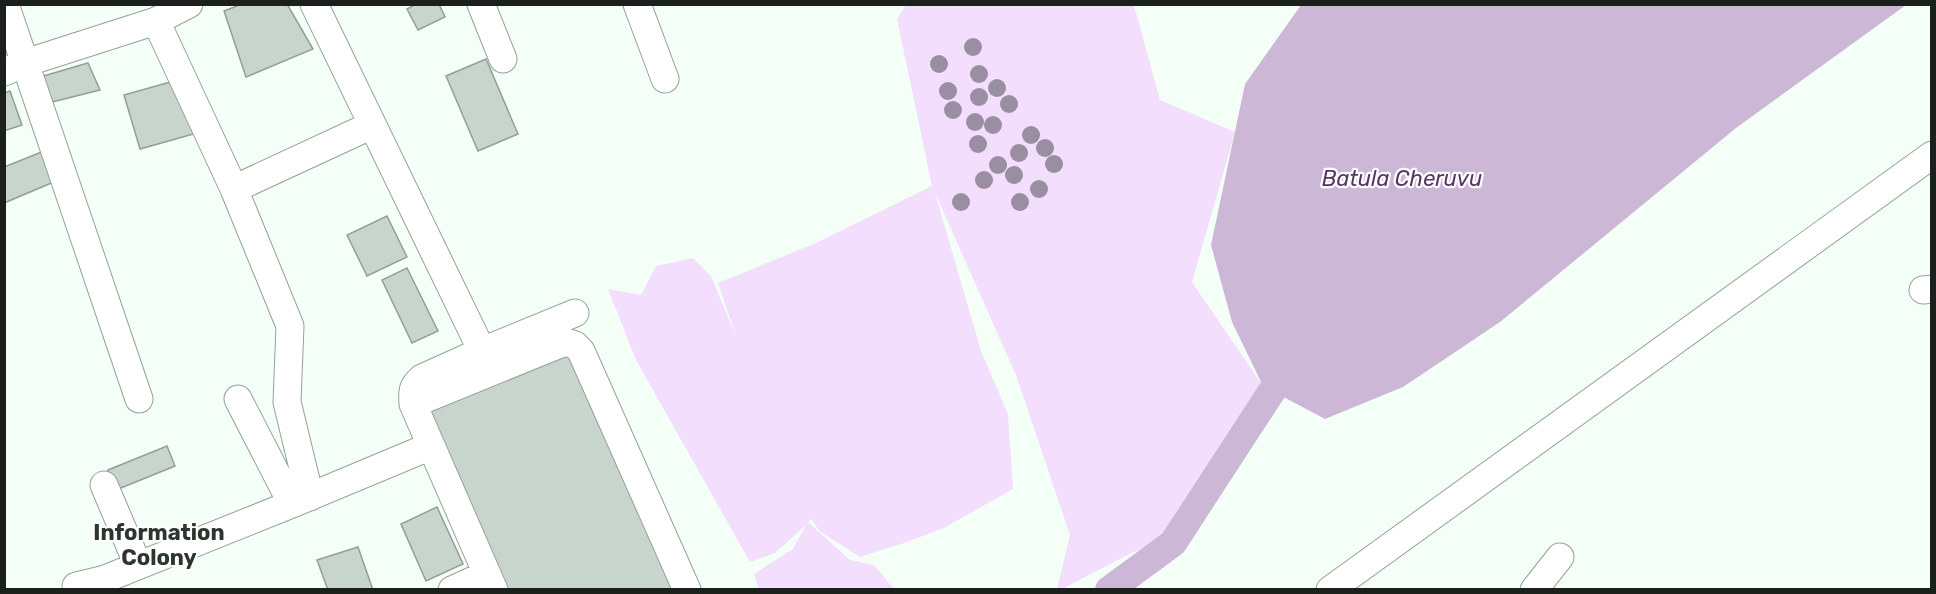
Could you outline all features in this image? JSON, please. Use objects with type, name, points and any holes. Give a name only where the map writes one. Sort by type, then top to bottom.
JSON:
[{"type":"street","points":[[5,4],[15,68],[140,399]]},
{"type":"street","points":[[15,68],[156,21],[189,4]]},
{"type":"street","points":[[314,4],[482,351]]},
{"type":"street","points":[[481,4],[503,59]]},
{"type":"street","points":[[636,4],[665,79]]},
{"type":"street","points":[[156,21],[234,189],[290,326],[287,402],[301,500]]},
{"type":"street","points":[[234,189],[372,125]]},
{"type":"street","points":[[1330,590],[1932,155]]},
{"type":"street","points":[[452,590],[490,582],[413,404],[412,393],[415,384],[422,378],[482,351],[575,313]]},
{"type":"street","points":[[413,404],[565,342],[575,345],[581,351],[687,590]]},
{"type":"street","points":[[238,399],[301,500]]},
{"type":"street","points":[[76,590],[76,586],[105,579],[431,446]]},
{"type":"street","points":[[104,485],[138,565]]},
{"type":"street","points":[[1534,590],[1560,557]]},
{"type":"shaded area","points":[[906,5],[1134,5],[1160,100],[1235,132],[1192,282],[1263,386],[1184,526],[1062,589],[1057,589],[1070,535],[1016,375],[935,193],[981,351],[1008,414],[1013,489],[944,528],[860,557],[819,531],[812,519],[808,522],[850,560],[874,565],[894,589],[759,589],[754,574],[793,549],[806,525],[775,553],[750,562],[636,360],[608,289],[641,295],[656,266],[693,258],[711,276],[736,336],[718,283],[816,243],[932,186],[897,19]]},
{"type":"water","name":"Batula Cheruvu","points":[[1301,5],[1906,5],[1736,128],[1500,322],[1403,387],[1325,419],[1263,386],[1232,322],[1211,245],[1245,84]]},
{"type":"building","points":[[242,4],[287,4],[313,49],[246,77],[224,11]]},
{"type":"building","points":[[416,4],[439,4],[445,17],[418,30],[407,9]]},
{"type":"building","points":[[486,59],[518,134],[478,151],[446,76]]},
{"type":"building","points":[[88,63],[100,90],[48,103],[40,77]]},
{"type":"building","points":[[181,79],[197,133],[140,149],[124,95]]},
{"type":"building","points":[[10,91],[22,125],[4,131],[4,93]]},
{"type":"building","points":[[44,151],[56,181],[4,203],[4,167]]},
{"type":"building","points":[[387,216],[407,257],[367,276],[347,235]]},
{"type":"building","points":[[407,268],[438,331],[412,343],[382,280]]},
{"type":"building","points":[[569,350],[678,590],[505,590],[413,404]]},
{"type":"building","points":[[167,446],[175,466],[116,490],[108,470]]},
{"type":"building","points":[[437,507],[463,564],[426,581],[401,524]]},
{"type":"building","points":[[358,547],[373,590],[328,590],[317,560]]},
{"type":"waterway","points":[[1109,590],[1173,543],[1285,371]]},
{"type":"district","name":"Information Colony","points":[[159,544]]}]
